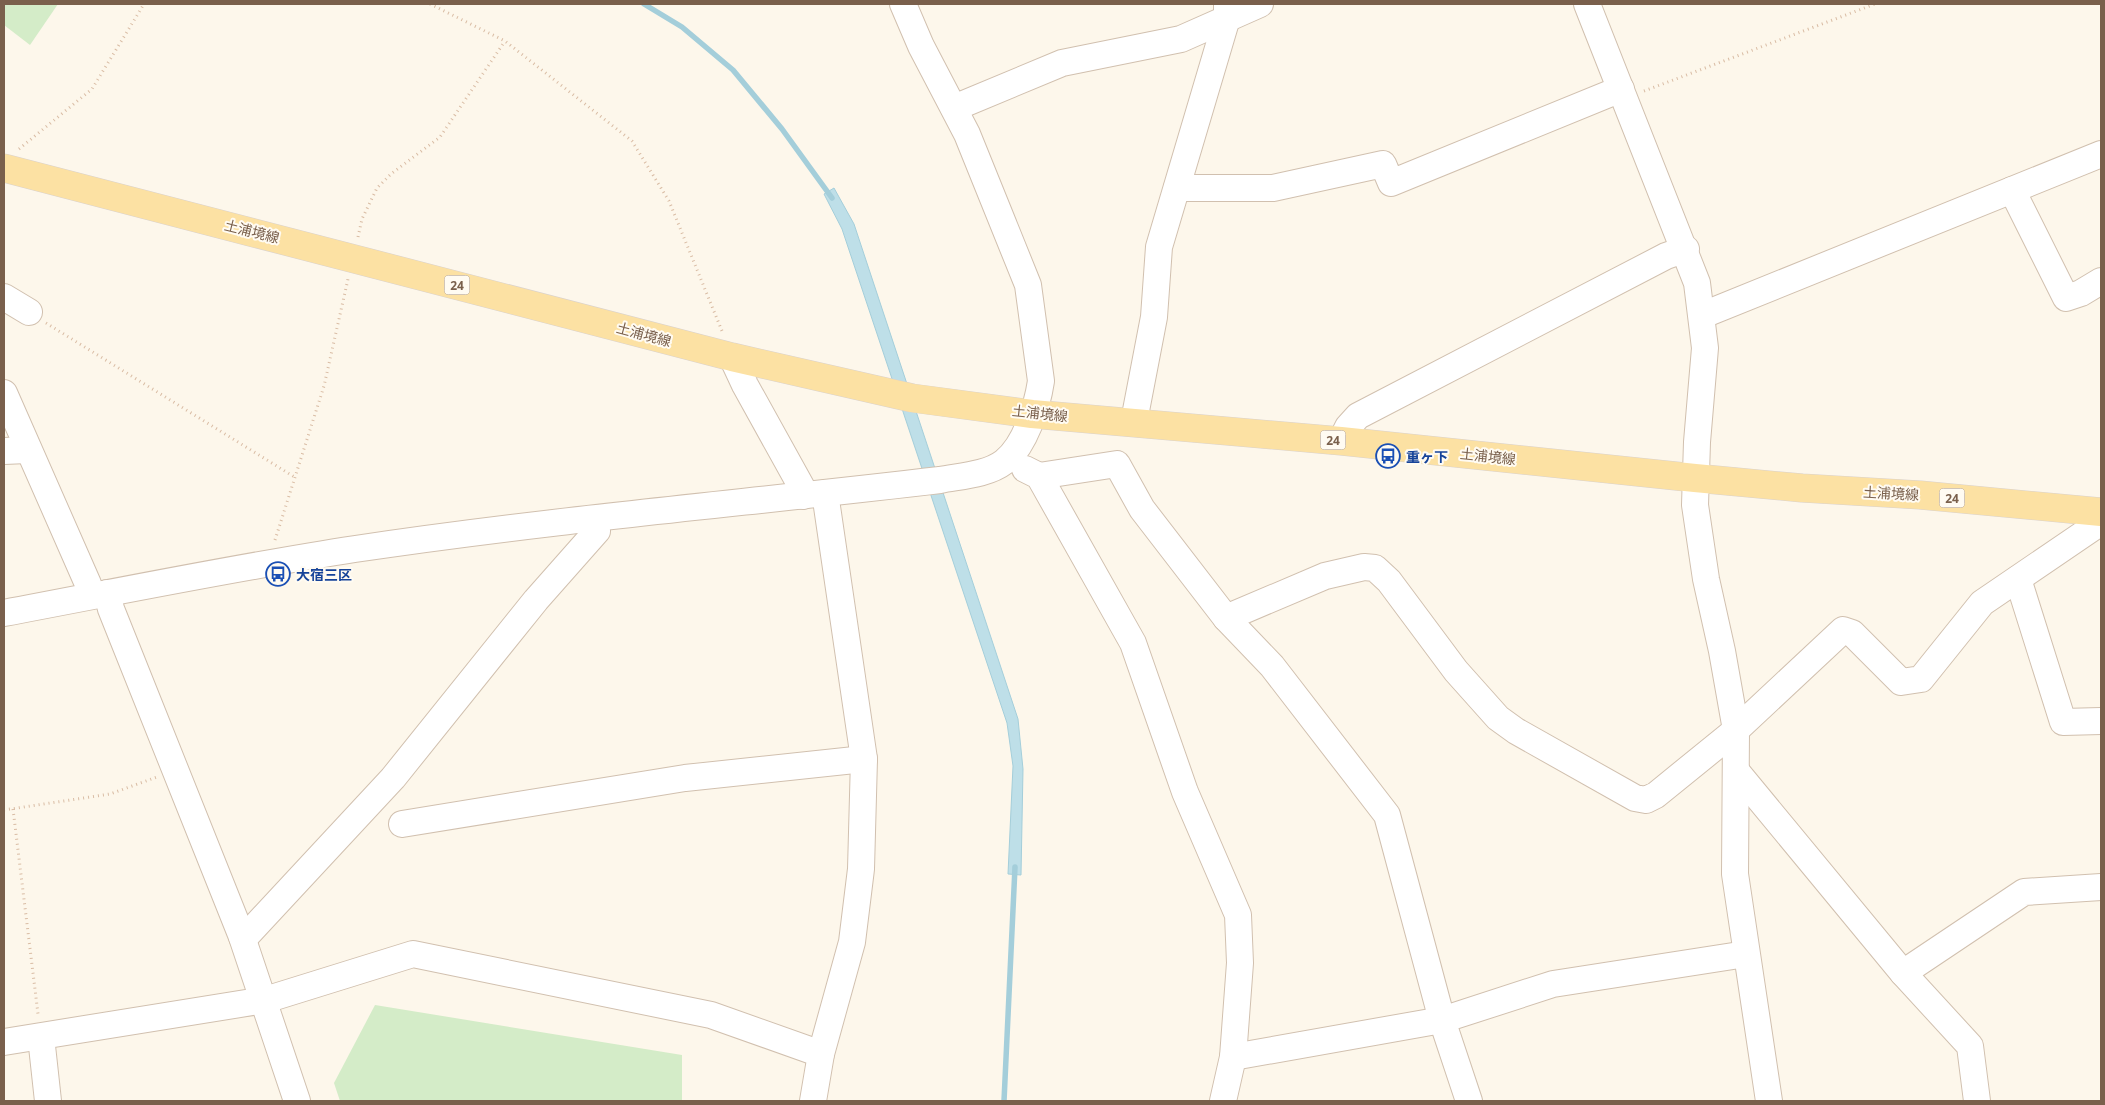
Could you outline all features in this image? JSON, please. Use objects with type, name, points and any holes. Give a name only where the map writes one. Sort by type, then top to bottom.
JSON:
[{"type":"main road","name":"土浦境線","points":[[11,159],[353,257],[732,357],[912,398],[1032,414],[1134,421],[1341,440],[1695,478],[1802,488],[1920,495],[2101,512]]},
{"type":"street","points":[[4,613],[274,562],[356,549],[595,519],[814,495],[975,474],[996,466],[1009,457],[1018,445],[1039,395],[1041,382],[1028,285],[966,134],[921,46],[903,4]]},
{"type":"street","points":[[954,108],[1062,63],[1181,39],[1227,11],[1260,4]]},
{"type":"street","points":[[1587,4],[1698,283],[1703,315],[1704,348],[1695,478],[1695,505],[1700,546],[1736,730],[1735,874],[1769,1101]]},
{"type":"street","points":[[1134,421],[1154,317],[1159,247],[1227,11]]},
{"type":"street","points":[[1177,188],[1273,188],[1383,164],[1392,183],[1623,94]]},
{"type":"street","points":[[1703,315],[2101,154]]},
{"type":"street","points":[[2012,190],[2066,298],[2081,293],[2101,281]]},
{"type":"street","points":[[1341,440],[1348,427],[1358,416],[1666,256],[1686,249]]},
{"type":"street","points":[[4,297],[29,312]]},
{"type":"street","points":[[732,357],[745,385],[801,486],[814,495],[864,760],[861,869],[852,942],[821,1054],[813,1101]]},
{"type":"street","points":[[4,393],[15,450],[88,584],[110,609],[242,937],[265,1000],[297,1101]]},
{"type":"street","points":[[1009,457],[1038,476],[1132,643],[1185,792],[1238,916],[1240,962],[1234,1057],[1223,1101]]},
{"type":"street","points":[[1038,476],[1117,464],[1142,509],[1226,618],[1272,666],[1386,815],[1442,1020],[1469,1101]]},
{"type":"street","points":[[1226,618],[1325,576],[1364,567],[1375,568],[1390,581],[1456,671],[1498,718],[1516,731],[1635,798],[1646,800],[1656,795],[1736,730],[1843,630],[1852,633],[1901,682],[1921,679],[1982,603],[2098,524],[2101,512]]},
{"type":"street","points":[[242,937],[248,934],[393,778],[536,600],[597,531],[595,519]]},
{"type":"street","points":[[2018,579],[2063,722],[2101,721]]},
{"type":"street","points":[[402,824],[685,778],[864,760]]},
{"type":"street","points":[[1737,772],[1903,973],[1970,1046],[1977,1101]]},
{"type":"street","points":[[1903,973],[2024,892],[2101,886]]},
{"type":"street","points":[[4,1042],[265,1000],[413,954],[711,1015],[821,1054]]},
{"type":"street","points":[[1234,1057],[1442,1020],[1553,984],[1746,954]]},
{"type":"street","points":[[41,1037],[48,1101]]},
{"type":"path","points":[[11,159],[92,89],[144,4]]},
{"type":"path","points":[[430,4],[505,42],[632,141],[669,201],[732,357]]},
{"type":"path","points":[[1623,94],[1875,4]]},
{"type":"path","points":[[274,562],[271,550],[296,478],[324,386],[362,219],[377,188],[391,174],[440,137],[505,42]]},
{"type":"path","points":[[29,312],[296,478]]},
{"type":"path","points":[[4,810],[110,794],[176,771]]},
{"type":"path","points":[[13,809],[41,1037]]},
{"type":"green space","points":[[4,4],[58,4],[30,45],[4,25]]},
{"type":"green space","points":[[375,1005],[682,1055],[682,1101],[340,1101],[334,1083]]},
{"type":"water","points":[[834,188],[854,224],[1018,719],[1023,769],[1021,875],[1008,874],[1013,766],[1007,723],[842,229],[824,194]]},
{"type":"waterway","points":[[644,4],[682,27],[733,70],[782,129],[832,198]]},
{"type":"waterway","points":[[1004,1101],[1015,867]]},
{"type":"place","name":"重ヶ下","points":[[1388,456]]},
{"type":"place","name":"大宿三区","points":[[278,574]]}]
